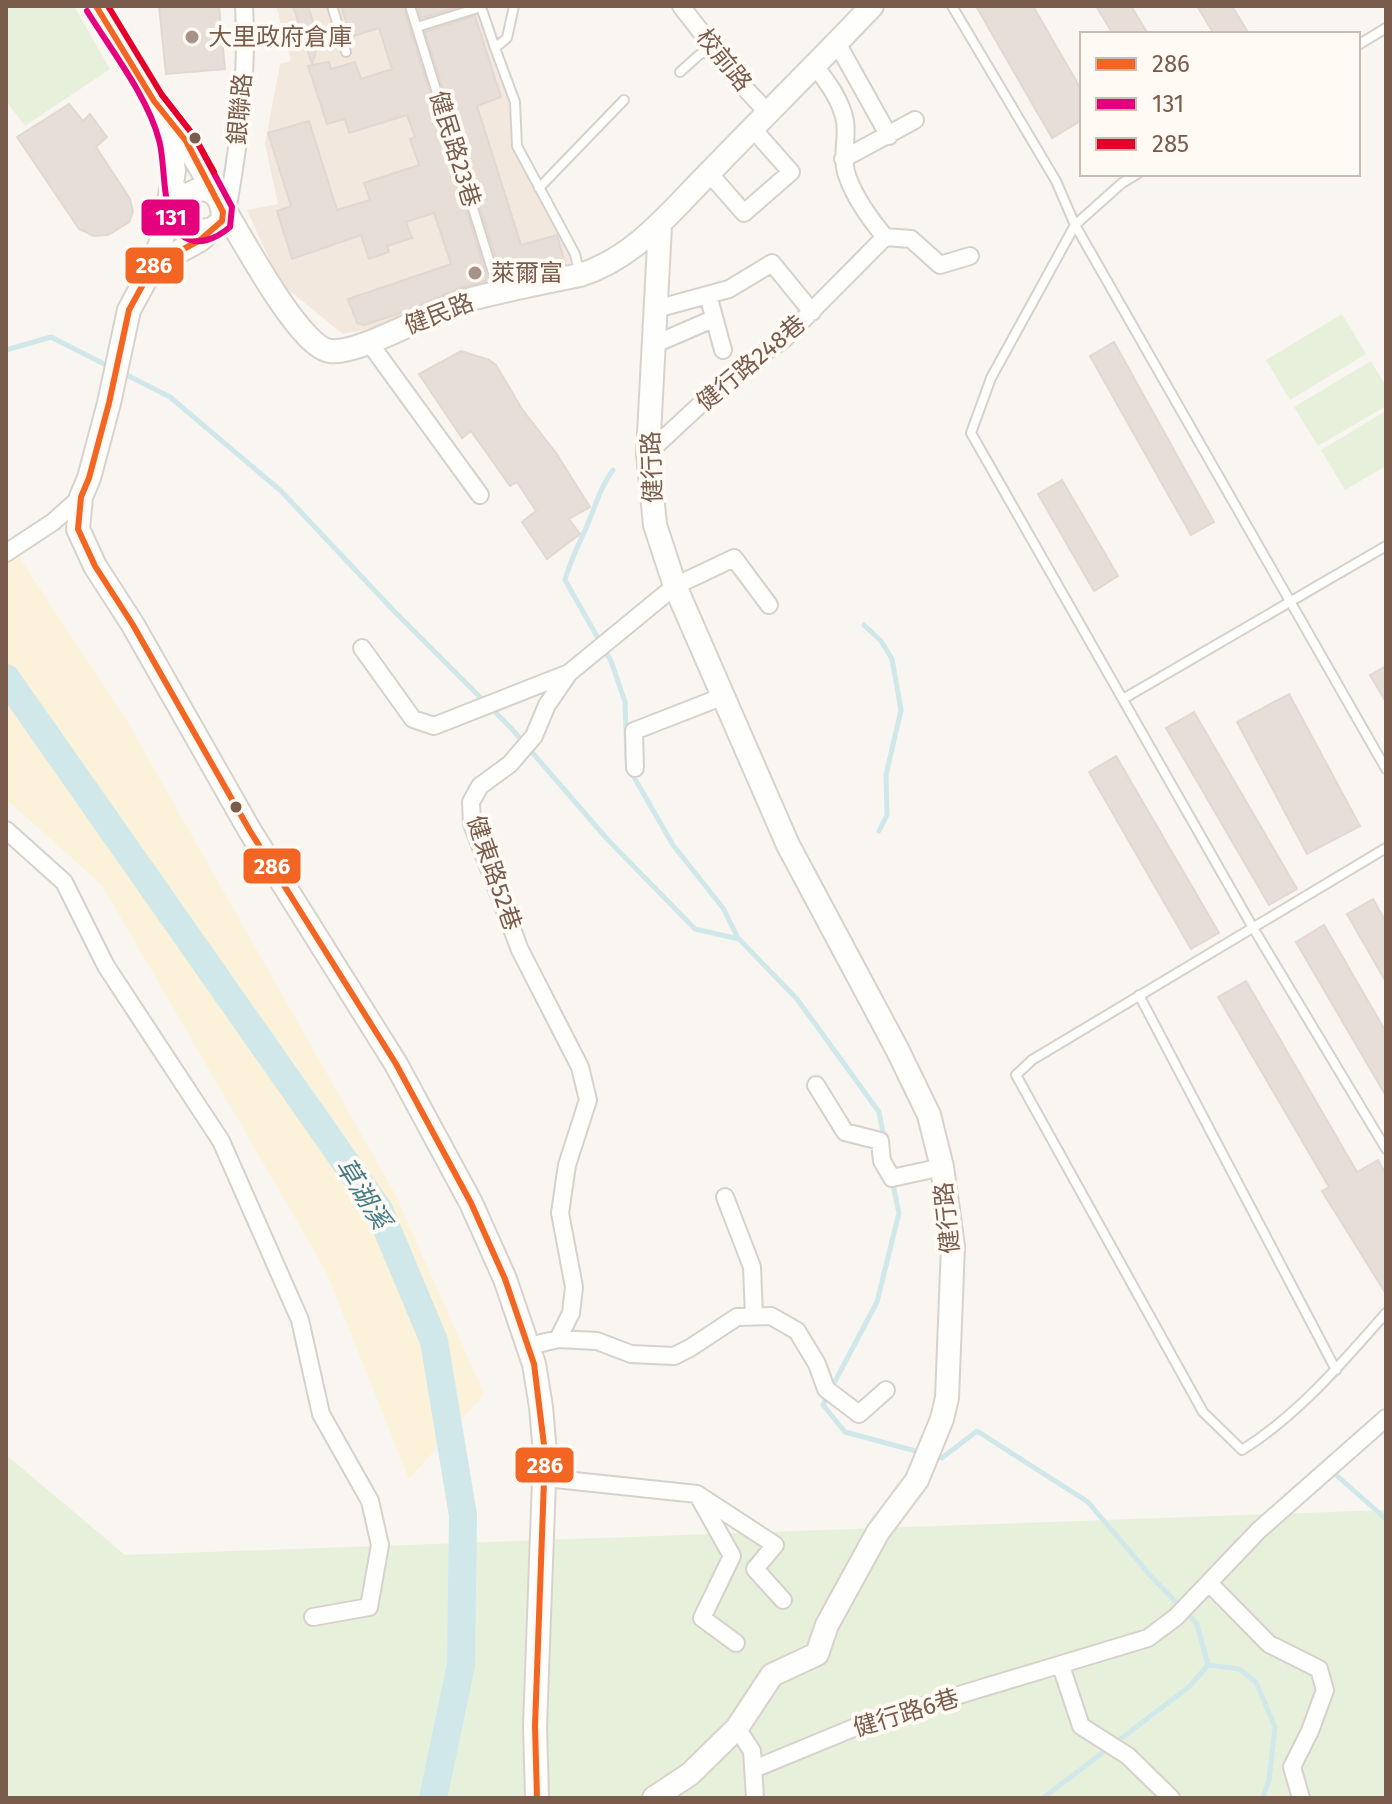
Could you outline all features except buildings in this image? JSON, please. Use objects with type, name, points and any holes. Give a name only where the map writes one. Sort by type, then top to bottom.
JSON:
[{"type":"street","points":[[96,6],[154,101],[169,137],[180,217],[187,227],[200,231],[215,220]]},
{"type":"street","name":"銀聯路","points":[[215,220],[239,133],[244,6]]},
{"type":"street","name":"校前路","points":[[681,6],[713,47],[761,121]]},
{"type":"street","name":"健民路","points":[[154,101],[186,141],[205,177],[215,220],[245,245],[287,312],[313,344],[329,351],[368,341],[464,301],[580,275],[619,257],[660,226],[872,6]]},
{"type":"street","points":[[837,43],[889,136]]},
{"type":"street","points":[[815,66],[834,92],[845,122],[843,159],[847,178],[868,217],[885,237],[911,239],[940,265],[970,256]]},
{"type":"street","points":[[843,159],[915,120]]},
{"type":"street","points":[[709,173],[744,213],[791,172],[761,121]]},
{"type":"street","points":[[174,171],[170,208],[153,266],[129,310],[114,384],[81,497],[78,529],[95,566],[133,625],[293,902],[396,1064],[471,1203],[505,1279],[529,1346],[541,1407],[546,1478],[535,1726],[537,1798]]},
{"type":"street","points":[[180,204],[187,194],[200,188],[228,242],[245,245]]},
{"type":"street","points":[[153,266],[215,220]]},
{"type":"street","name":"健行路","points":[[654,1798],[690,1774],[737,1728],[772,1675],[817,1654],[827,1625],[878,1532],[917,1480],[942,1419],[949,1378],[953,1246],[942,1167],[929,1115],[788,845],[675,586],[655,525],[648,453],[660,226]]},
{"type":"street","name":"健行路248巷","points":[[648,453],[733,374],[783,340],[885,237]]},
{"type":"street","points":[[656,309],[729,289],[772,263],[812,312]]},
{"type":"street","points":[[708,295],[723,350]]},
{"type":"street","points":[[655,344],[713,319]]},
{"type":"street","points":[[368,341],[480,495]]},
{"type":"street","points":[[6,553],[53,522],[81,497]]},
{"type":"street","points":[[362,648],[413,719],[434,726],[569,673],[675,586],[734,558],[769,605]]},
{"type":"street","name":"健東路52巷","points":[[558,1339],[571,1313],[574,1287],[560,1213],[567,1165],[588,1100],[580,1067],[520,950],[472,824],[471,802],[480,786],[510,764],[534,736],[547,705],[569,673]]},
{"type":"street","points":[[635,768],[634,731],[724,696]]},
{"type":"street","points":[[6,830],[64,882],[106,966],[221,1141],[300,1320],[321,1414],[370,1501],[380,1545],[369,1607],[313,1617]]},
{"type":"street","points":[[816,1085],[845,1132],[880,1141],[882,1161],[892,1178],[942,1167]]},
{"type":"street","points":[[725,1197],[752,1267],[754,1316]]},
{"type":"street","points":[[529,1346],[558,1339],[597,1341],[631,1354],[674,1356],[737,1317],[771,1316],[797,1331],[817,1364],[826,1389],[859,1414],[886,1390]]},
{"type":"street","name":"健行路6巷","points":[[754,1769],[863,1724],[1148,1638],[1176,1617],[1259,1530],[1386,1418]]},
{"type":"street","points":[[546,1478],[697,1494],[775,1545],[755,1569],[783,1600]]},
{"type":"street","points":[[697,1494],[732,1556],[702,1618],[736,1643]]},
{"type":"street","points":[[1209,1583],[1269,1644],[1319,1669],[1325,1690],[1292,1767],[1301,1798]]},
{"type":"street","points":[[1061,1666],[1081,1726],[1128,1756],[1171,1798]]},
{"type":"street","points":[[737,1728],[752,1751],[755,1798]]},
{"type":"lane","points":[[332,6],[346,52]]},
{"type":"lane","name":"健民路23巷","points":[[410,6],[500,293]]},
{"type":"lane","points":[[495,48],[507,38],[514,6]]},
{"type":"lane","points":[[952,6],[1056,181],[1075,225],[1386,769]]},
{"type":"lane","points":[[417,27],[481,7],[515,102],[517,146],[575,254],[580,275]]},
{"type":"lane","points":[[1360,44],[1386,28]]},
{"type":"lane","points":[[680,72],[713,47]]},
{"type":"lane","points":[[539,188],[624,100]]},
{"type":"lane","points":[[1134,176],[1075,225],[991,378],[971,433],[1252,926],[1386,1149]]},
{"type":"lane","points":[[1123,699],[1386,546]]},
{"type":"lane","points":[[1386,848],[1032,1060],[1016,1075],[1203,1412],[1242,1450],[1270,1432],[1336,1370],[1386,1313]]},
{"type":"lane","points":[[1139,995],[1336,1370]]},
{"type":"shaded area","points":[[276,6],[483,6],[512,113],[513,145],[571,257],[569,273],[385,326],[343,334],[280,283],[247,210],[278,204],[265,144],[280,64],[291,61]]},
{"type":"green space","points":[[6,6],[74,6],[110,69],[25,126],[6,101]]},
{"type":"green space","points":[[1342,314],[1366,354],[1290,400],[1266,360]]},
{"type":"green space","points":[[1371,361],[1386,386],[1386,406],[1318,446],[1294,407]]},
{"type":"green space","points":[[1386,411],[1386,466],[1345,490],[1321,450]]},
{"type":"green space","points":[[6,1455],[125,1555],[1386,1510],[1386,1798],[6,1798]]},
{"type":"sand","points":[[6,537],[128,723],[394,1192],[484,1394],[409,1479],[326,1271],[102,885],[6,799]]},
{"type":"waterway","points":[[6,350],[51,337],[112,368]]},
{"type":"waterway","points":[[121,372],[170,397],[281,491],[394,611],[511,728],[608,840],[695,929],[739,939],[797,999],[879,1112],[884,1138]]},
{"type":"waterway","points":[[613,470],[601,491],[565,580],[611,661],[625,702],[627,759]]},
{"type":"waterway","points":[[864,625],[881,641],[892,659],[901,710],[886,775],[887,815],[879,831]]},
{"type":"waterway","name":"草湖溪","points":[[6,678],[379,1210],[434,1341],[463,1515],[461,1665],[433,1798]]},
{"type":"waterway","points":[[631,772],[673,845],[723,908],[738,938]]},
{"type":"waterway","points":[[832,1387],[877,1302],[899,1213],[892,1180]]},
{"type":"waterway","points":[[827,1396],[823,1405],[845,1432],[923,1453]]},
{"type":"waterway","points":[[933,1455],[942,1458],[977,1431],[1088,1502],[1148,1573],[1197,1624],[1208,1665],[1190,1686],[1043,1798]]},
{"type":"waterway","points":[[1335,1474],[1386,1519]]},
{"type":"waterway","points":[[1208,1665],[1239,1669],[1256,1682],[1275,1727],[1269,1780],[1263,1798]]},
{"type":"transit line","name":"286","points":[[96,6],[154,101],[186,141],[223,212],[222,221],[200,240],[153,266],[129,310],[109,403],[81,497],[78,529],[95,566],[133,625],[250,831],[396,1064],[471,1203],[505,1279],[534,1364],[545,1453],[535,1726],[537,1798]]},
{"type":"transit line","name":"285","points":[[108,6],[162,95],[194,136],[214,172]]},
{"type":"transit line","name":"131","points":[[87,11],[128,74],[154,124],[161,150],[167,204],[175,227],[187,239],[207,240],[230,227],[232,207],[194,136],[162,95]]},
{"type":"place","name":"大里政府倉庫","points":[[192,37]]},
{"type":"place","name":"萊爾富","points":[[475,273]]}]
